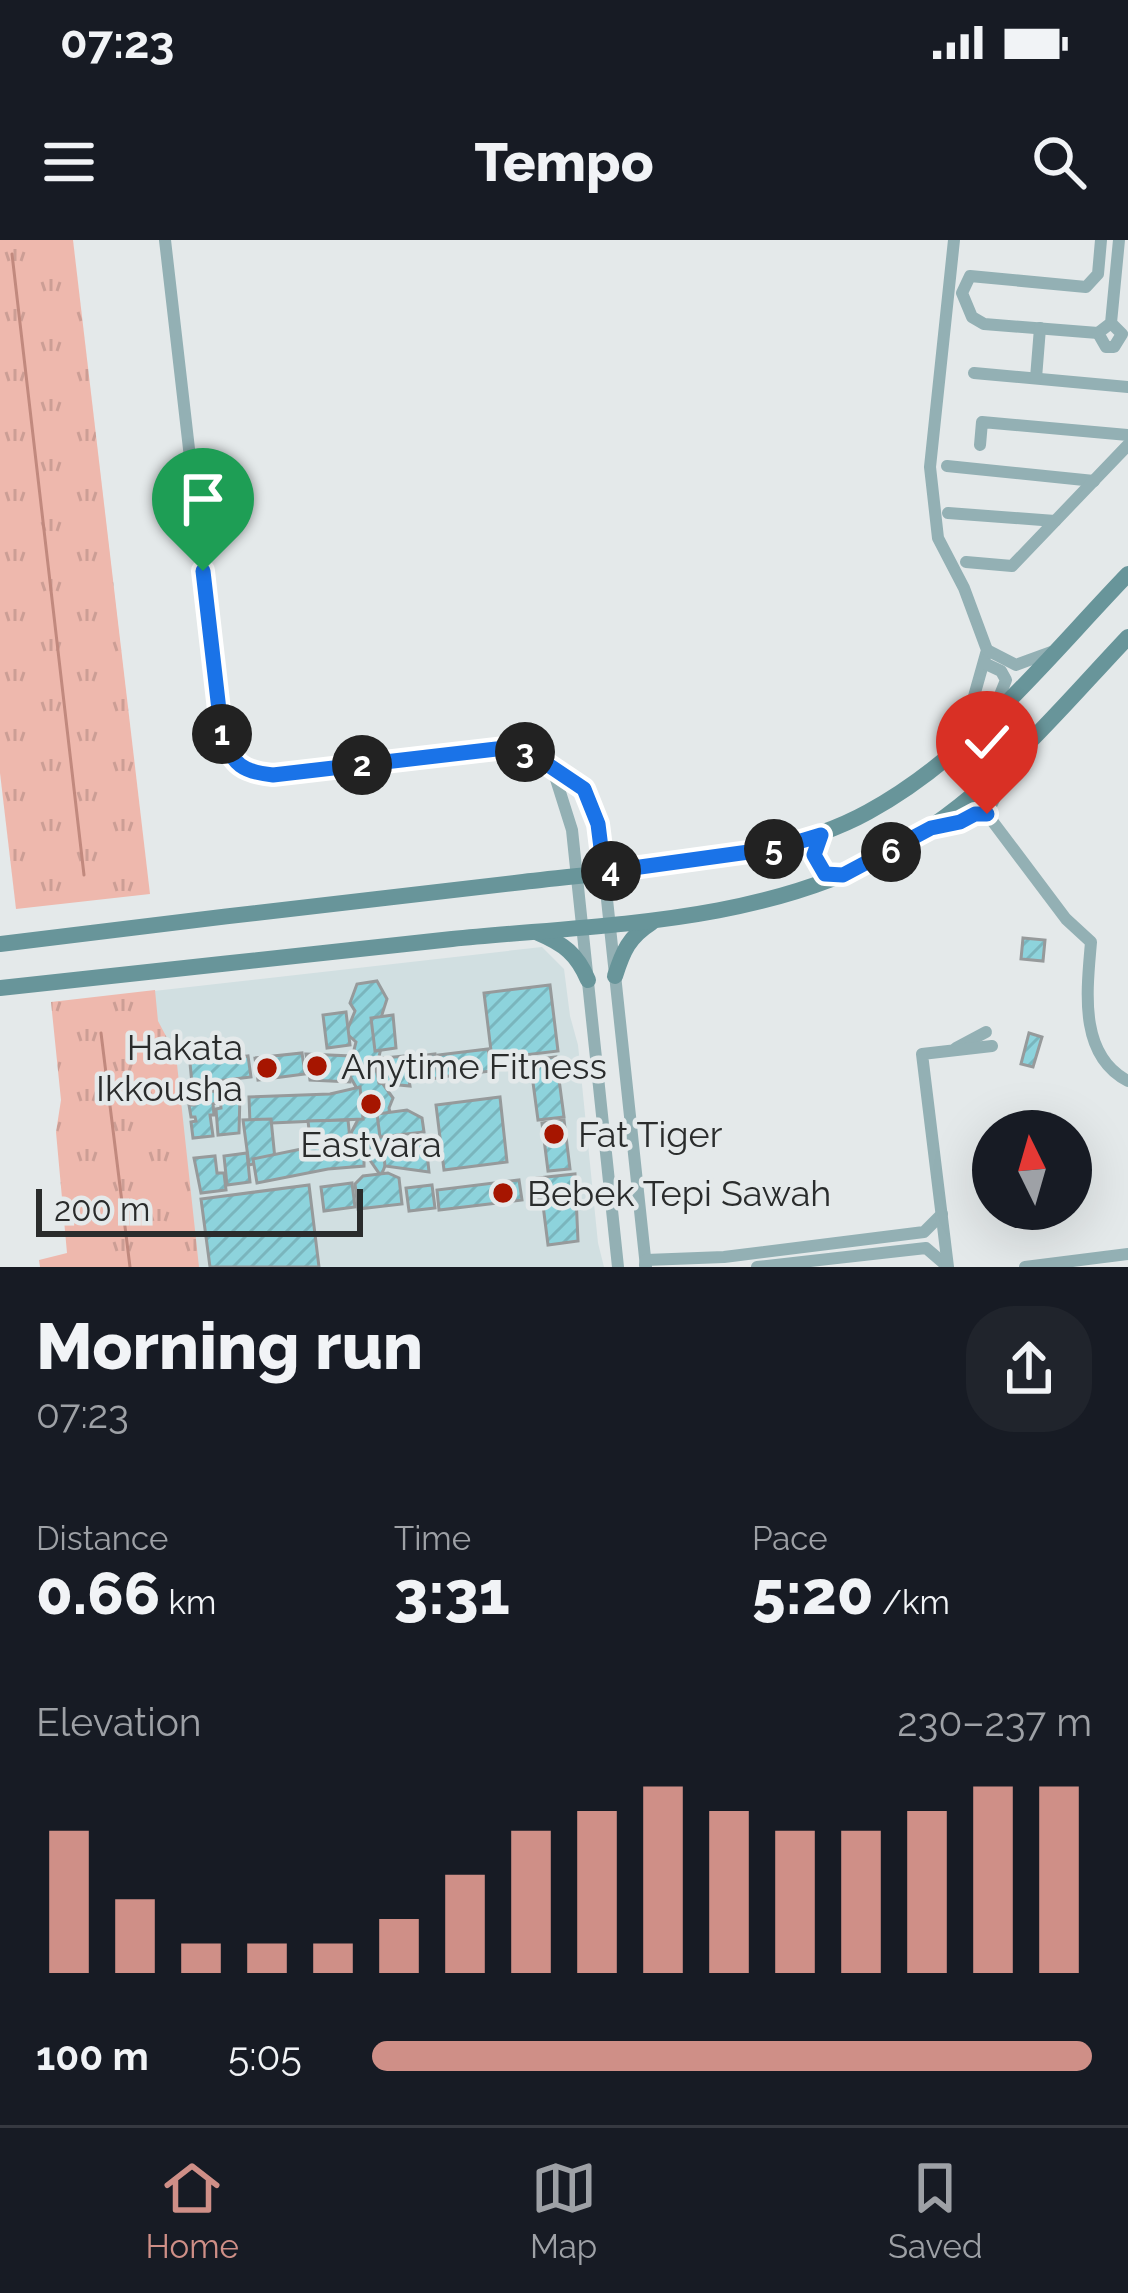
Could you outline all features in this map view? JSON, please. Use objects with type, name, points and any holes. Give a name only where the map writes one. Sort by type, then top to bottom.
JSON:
[{"type":"main road","points":[[0,944],[604,872],[778,848],[821,835],[907,789],[991,716],[1128,574]]},
{"type":"main road","points":[[0,988],[657,920],[788,896],[843,875],[931,828],[1013,758],[1128,637]]},
{"type":"main road","points":[[821,835],[814,855],[819,868],[825,874],[843,875]]},
{"type":"main road","points":[[615,976],[623,949],[634,934],[657,920]]},
{"type":"main road","points":[[533,931],[559,942],[579,959],[587,980]]},
{"type":"street","points":[[165,240],[222,736],[229,756],[245,772],[273,775],[505,748],[529,752],[584,789],[598,824],[646,1265],[924,1232],[942,1214]]},
{"type":"street","points":[[954,240],[930,467],[938,538],[964,588],[986,657],[1006,680],[991,716]]},
{"type":"street","points":[[1100,240],[1098,274],[1086,287],[970,276],[962,293],[972,317],[984,324],[1098,333],[1111,323],[1119,240]]},
{"type":"street","points":[[1098,333],[1106,346],[1114,347],[1125,334],[1111,323]]},
{"type":"street","points":[[1036,378],[1040,328]]},
{"type":"street","points":[[974,373],[1128,386]]},
{"type":"street","points":[[980,446],[982,422],[1128,435]]},
{"type":"street","points":[[966,562],[1012,566],[1128,445]]},
{"type":"street","points":[[947,466],[1094,481]]},
{"type":"street","points":[[947,513],[1055,521]]},
{"type":"street","points":[[986,657],[1016,665],[1055,650]]},
{"type":"street","points":[[969,714],[986,657]]},
{"type":"street","points":[[987,814],[1013,758]]},
{"type":"street","points":[[554,772],[572,830],[618,1267]]},
{"type":"street","points":[[931,828],[987,814]]},
{"type":"street","points":[[987,814],[1066,919],[1091,942],[1092,1036],[1102,1060],[1128,1081]]},
{"type":"street","points":[[949,1051],[986,1032]]},
{"type":"street","points":[[948,1267],[922,1054],[992,1046]]},
{"type":"street","points":[[597,1085],[599,1069],[610,1062],[620,1064],[626,1081]]},
{"type":"street","points":[[924,1232],[926,1248],[948,1267]]},
{"type":"street","points":[[757,1267],[926,1248]]},
{"type":"street","points":[[1025,1267],[1128,1254]]},
{"type":"shaded area","name":"Eastvara","points":[[542,947],[564,969],[578,1045],[604,1267],[167,1267],[145,992]]},
{"type":"green space","points":[[0,240],[73,240],[150,894],[16,909],[0,773]]},
{"type":"green space","points":[[155,990],[158,1021],[176,1055],[199,1267],[40,1267],[39,1260],[67,1253],[56,1132],[61,1100],[51,1002]]},
{"type":"building","points":[[1023,938],[1045,940],[1043,961],[1021,959]]},
{"type":"building","points":[[377,981],[387,999],[377,1030],[383,1039],[380,1080],[393,1098],[389,1108],[396,1138],[381,1176],[351,1133],[362,1112],[356,1102],[359,1092],[348,1073],[356,1042],[346,1033],[355,1011],[350,1003],[357,984]]},
{"type":"building","points":[[550,985],[558,1051],[492,1059],[484,993]]},
{"type":"building","points":[[346,1012],[350,1045],[327,1048],[323,1015]]},
{"type":"building","points":[[393,1015],[396,1048],[375,1051],[371,1018]]},
{"type":"building","points":[[1029,1033],[1042,1037],[1033,1067],[1021,1064]]},
{"type":"building","points":[[488,1049],[491,1071],[441,1077],[438,1055]]},
{"type":"building","points":[[302,1053],[305,1074],[258,1080],[255,1058]]},
{"type":"building","points":[[306,1054],[351,1056],[350,1082],[310,1080]]},
{"type":"building","points":[[435,1054],[438,1078],[412,1081],[410,1057]]},
{"type":"building","points":[[248,1056],[251,1077],[192,1084],[190,1063]]},
{"type":"building","points":[[405,1056],[410,1086],[379,1083],[374,1059]]},
{"type":"building","points":[[556,1057],[564,1117],[538,1120],[530,1060]]},
{"type":"building","points":[[360,1087],[363,1119],[250,1124],[249,1097],[330,1094]]},
{"type":"building","points":[[215,1091],[214,1115],[210,1115],[213,1136],[193,1138],[192,1093]]},
{"type":"building","points":[[240,1093],[239,1133],[218,1135],[220,1096]]},
{"type":"building","points":[[500,1097],[507,1162],[444,1170],[436,1105]]},
{"type":"building","points":[[407,1110],[422,1118],[424,1132],[380,1137],[377,1114]]},
{"type":"building","points":[[271,1119],[275,1159],[249,1165],[243,1120]]},
{"type":"building","points":[[348,1120],[350,1139],[311,1147],[308,1121]]},
{"type":"building","points":[[564,1120],[570,1169],[548,1171],[542,1123]]},
{"type":"building","points":[[364,1136],[364,1166],[257,1183],[253,1159]]},
{"type":"building","points":[[426,1143],[429,1172],[385,1166],[383,1148]]},
{"type":"building","points":[[247,1153],[250,1182],[227,1185],[224,1156]]},
{"type":"building","points":[[215,1156],[226,1190],[201,1193],[194,1158]]},
{"type":"building","points":[[388,1173],[399,1178],[402,1204],[358,1209],[355,1184],[363,1176]]},
{"type":"building","points":[[575,1174],[578,1241],[548,1245],[543,1205],[563,1203],[562,1197],[539,1200],[537,1178]]},
{"type":"building","points":[[519,1180],[522,1200],[439,1210],[437,1190]]},
{"type":"building","points":[[352,1183],[355,1207],[324,1211],[321,1187]]},
{"type":"building","points":[[309,1185],[319,1267],[210,1267],[201,1199]]},
{"type":"building","points":[[432,1185],[435,1208],[409,1211],[406,1188]]},
{"type":"waterway","points":[[12,254],[84,875]]},
{"type":"waterway","points":[[101,1033],[130,1267]]},
{"type":"place","name":"Anytime Fitness","points":[[317,1066]]},
{"type":"place","name":"Hakata Ikkousha","points":[[267,1068]]},
{"type":"place","name":"Eastvara","points":[[371,1104]]},
{"type":"place","name":"Fat Tiger","points":[[554,1134]]},
{"type":"place","name":"Bebek Tepi Sawah","points":[[503,1193]]},
{"type":"route","points":[[203,571],[222,736],[229,756],[245,772],[273,775],[505,748],[529,752],[584,789],[598,824],[604,872],[778,848],[821,835],[814,855],[819,868],[825,874],[843,875],[931,828],[987,814]]}]
